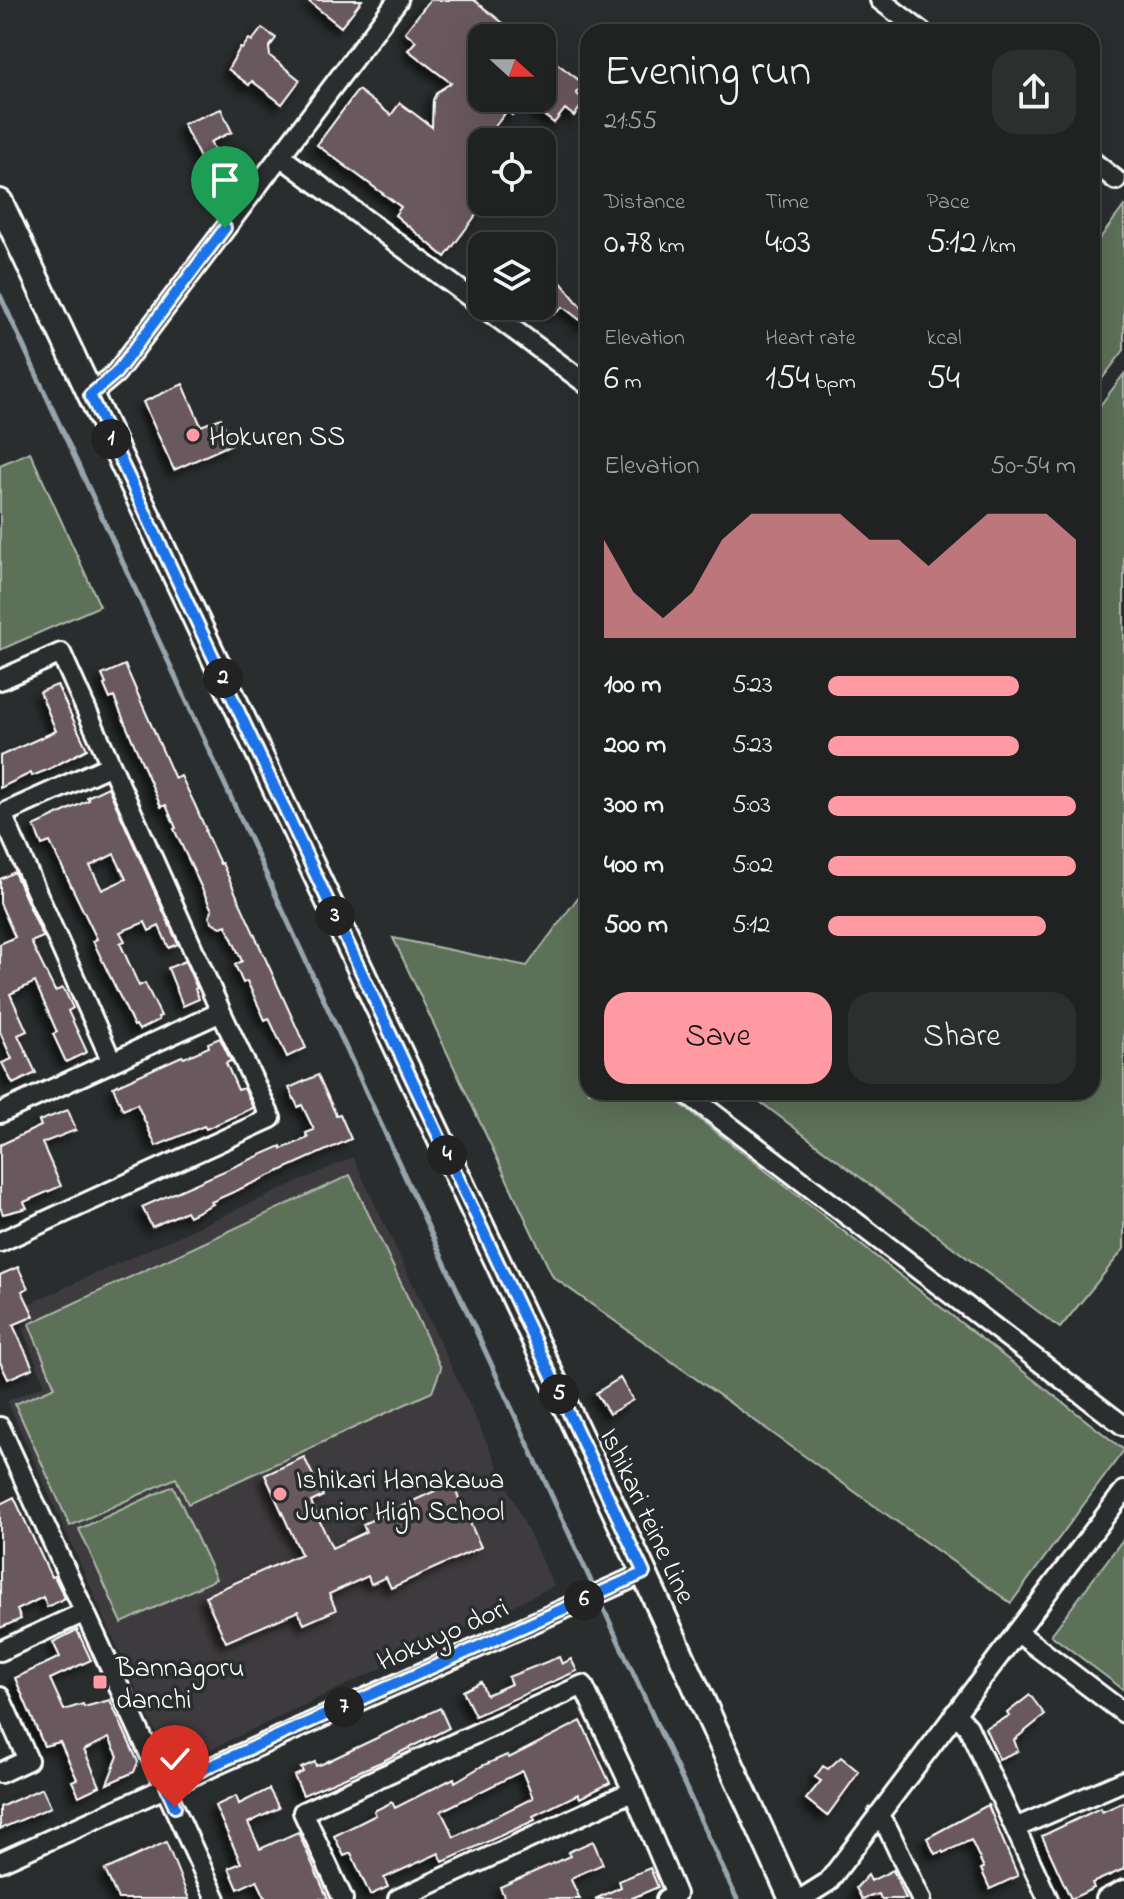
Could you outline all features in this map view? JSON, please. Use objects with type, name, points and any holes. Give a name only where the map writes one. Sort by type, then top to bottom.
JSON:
[{"type":"main road","name":"Ishikari teine Line","points":[[0,202],[644,1573],[792,1899]]},
{"type":"street","points":[[90,395],[116,373],[398,0]]},
{"type":"street","points":[[880,0],[912,24]]},
{"type":"street","points":[[280,156],[580,379]]},
{"type":"street","points":[[1100,167],[1116,180]]},
{"type":"street","points":[[0,680],[61,653],[271,1118],[0,1242]]},
{"type":"street","points":[[111,765],[1,815],[112,1062]]},
{"type":"street","points":[[0,1113],[221,1012]]},
{"type":"street","points":[[696,1100],[1124,1426]]},
{"type":"street","points":[[0,1427],[216,1899]]},
{"type":"street","points":[[801,1899],[828,1882],[1124,1491]]},
{"type":"street","name":"Hokuyo dori","points":[[0,1862],[644,1573]]},
{"type":"street","points":[[0,1651],[85,1612]]},
{"type":"street","points":[[1017,1632],[1124,1713]]},
{"type":"street","points":[[343,1899],[303,1812],[583,1685],[633,1791],[676,1894],[666,1899]]},
{"type":"street","points":[[0,1697],[28,1760],[0,1773]]},
{"type":"street","points":[[955,1713],[968,1727],[1048,1899]]},
{"type":"street","points":[[1015,1828],[1124,1781]]},
{"type":"street","points":[[398,1899],[633,1791]]},
{"type":"street","points":[[878,1815],[889,1831],[921,1899]]},
{"type":"street","points":[[1106,1899],[1124,1890]]},
{"type":"shaded area","name":"Ishikari Hanakawa Junior High School","points":[[353,1157],[554,1586],[188,1760],[162,1746],[7,1401],[45,1385],[15,1310]]},
{"type":"green space","points":[[1124,206],[1124,350],[1100,382],[1100,238]]},
{"type":"green space","points":[[1124,374],[1124,1249],[1060,1328],[758,1100],[1100,1100],[1100,406]]},
{"type":"green space","points":[[30,452],[100,606],[0,650],[0,465]]},
{"type":"green space","points":[[580,895],[580,1100],[675,1100],[1124,1450],[1011,1603],[553,1277],[393,938],[527,966]]},
{"type":"green space","points":[[350,1175],[441,1368],[432,1392],[188,1504],[176,1478],[70,1526],[15,1404],[55,1387],[29,1324]]},
{"type":"green space","points":[[173,1486],[216,1579],[122,1623],[79,1529]]},
{"type":"green space","points":[[1124,1538],[1124,1690],[1051,1635]]},
{"type":"building","points":[[307,0],[362,0],[341,27]]},
{"type":"building","points":[[430,0],[474,0],[503,23],[468,24],[468,112],[506,112],[494,128],[468,128],[468,216],[475,216],[445,257],[395,215],[401,207],[317,145],[358,90],[391,115],[400,103],[432,127],[433,100],[437,92],[451,83],[408,50],[416,41],[405,32]]},
{"type":"building","points":[[262,28],[276,38],[269,48],[270,56],[300,80],[282,104],[252,81],[249,85],[228,69],[240,48],[249,39],[252,41]]},
{"type":"building","points":[[556,63],[580,81],[576,93],[580,97],[580,108],[574,116],[565,109],[554,123],[540,112],[556,112]]},
{"type":"building","points":[[221,109],[232,132],[210,142],[226,175],[212,182],[183,124]]},
{"type":"building","points":[[559,280],[580,305],[580,320],[563,307],[556,313],[556,283]]},
{"type":"building","name":"Hokuren SS","points":[[183,384],[201,426],[221,418],[232,444],[174,470],[143,402]]},
{"type":"building","points":[[125,665],[175,779],[181,776],[306,1048],[287,1057],[247,981],[243,983],[235,965],[242,961],[226,925],[221,927],[209,917],[212,910],[166,805],[161,807],[114,697],[110,699],[104,685],[102,675]]},
{"type":"building","points":[[57,685],[87,749],[47,770],[32,776],[31,773],[0,788],[0,756],[56,731],[40,692]]},
{"type":"building","points":[[108,787],[178,944],[169,948],[159,926],[149,931],[145,922],[120,932],[125,941],[120,943],[139,986],[145,983],[161,1016],[139,1030],[134,1026],[93,941],[97,939],[50,842],[42,845],[34,826],[89,800],[87,797]],"holes":[[[114,854],[126,879],[102,890],[90,866]]]},
{"type":"building","points":[[14,872],[43,937],[31,942],[55,991],[63,988],[66,993],[73,1008],[68,1011],[87,1052],[66,1062],[53,1034],[57,1032],[35,982],[10,994],[27,1031],[18,1035],[36,1073],[13,1084],[2,1063],[12,1059],[0,1032],[0,944],[15,937],[0,903],[0,879]]},
{"type":"building","points":[[185,961],[199,999],[183,1006],[168,968]]},
{"type":"building","points":[[220,1038],[231,1061],[226,1063],[238,1090],[244,1088],[253,1108],[206,1129],[204,1126],[156,1146],[137,1104],[123,1110],[113,1087],[209,1047],[208,1043]]},
{"type":"building","points":[[318,1075],[351,1139],[211,1202],[213,1204],[189,1216],[186,1211],[152,1227],[142,1207],[281,1146],[282,1149],[308,1138],[306,1133],[314,1130],[302,1105],[298,1107],[289,1088]]},
{"type":"building","points":[[68,1110],[76,1130],[42,1143],[61,1186],[24,1202],[27,1208],[3,1214],[0,1207],[0,1145],[41,1126],[39,1121]]},
{"type":"building","points":[[18,1267],[28,1288],[22,1291],[34,1316],[13,1325],[33,1368],[8,1379],[0,1362],[0,1275]]},
{"type":"building","points":[[620,1378],[633,1400],[609,1414],[596,1393]]},
{"type":"building","points":[[304,1457],[323,1496],[311,1502],[332,1548],[366,1532],[363,1524],[452,1483],[481,1547],[391,1588],[386,1577],[371,1584],[368,1576],[329,1594],[336,1610],[304,1624],[298,1611],[226,1642],[205,1596],[301,1554],[265,1475]]},
{"type":"building","points":[[14,1497],[51,1577],[54,1576],[65,1598],[47,1607],[43,1597],[17,1610],[21,1619],[0,1628],[0,1504]]},
{"type":"building","points":[[77,1630],[91,1660],[50,1679],[64,1710],[110,1700],[138,1762],[134,1772],[107,1784],[118,1756],[109,1738],[84,1750],[100,1786],[79,1796],[72,1781],[77,1779],[60,1742],[44,1746],[15,1678],[60,1657],[53,1642]]},
{"type":"building","points":[[559,1657],[562,1664],[571,1659],[577,1671],[475,1716],[463,1691],[481,1682],[486,1695],[511,1684],[508,1677]]},
{"type":"building","points":[[1030,1695],[1045,1715],[1014,1740],[1018,1751],[999,1759],[985,1728],[1009,1716],[1007,1713]]},
{"type":"building","points":[[440,1708],[449,1728],[381,1762],[303,1795],[294,1776],[303,1772],[301,1768],[315,1762],[316,1766],[322,1764]]},
{"type":"building","points":[[581,1721],[610,1783],[580,1798],[578,1794],[533,1816],[535,1820],[443,1862],[439,1853],[384,1878],[388,1887],[370,1895],[351,1853],[344,1856],[334,1836],[376,1815],[374,1811],[392,1802],[395,1808],[454,1778],[455,1782],[482,1766],[507,1755],[509,1758]],"holes":[[[522,1771],[533,1798],[454,1837],[441,1811]]]},
{"type":"building","points":[[841,1757],[859,1772],[827,1816],[806,1799],[821,1781],[815,1777],[823,1766],[828,1769]]},
{"type":"building","points":[[42,1788],[51,1807],[0,1829],[0,1807]]},
{"type":"building","points":[[269,1789],[279,1808],[248,1823],[260,1849],[298,1832],[328,1899],[266,1899],[257,1880],[238,1889],[229,1868],[241,1863],[215,1806],[236,1796],[239,1804]]},
{"type":"building","points":[[1124,1802],[1124,1869],[1092,1883],[1094,1888],[1071,1899],[1042,1836],[1100,1808],[1102,1812]]},
{"type":"building","points":[[988,1805],[1018,1876],[990,1889],[971,1840],[935,1854],[927,1838]]},
{"type":"building","points":[[593,1841],[603,1864],[571,1880],[580,1899],[505,1899],[500,1887],[570,1856],[568,1852]]},
{"type":"building","points":[[166,1842],[189,1899],[118,1899],[105,1870]]},
{"type":"building","points":[[650,1868],[658,1887],[630,1899],[595,1899],[621,1887],[619,1881]]},
{"type":"building","points":[[893,1870],[906,1899],[881,1899],[879,1894],[862,1899],[856,1888],[868,1875],[871,1881]]},
{"type":"waterway","points":[[0,295],[737,1899]]},
{"type":"place","name":"Hokuren SS","points":[[193,435]]},
{"type":"place","name":"Ishikari Hanakawa Junior High School","points":[[280,1494]]},
{"type":"place","name":"Bannagoru danchi","points":[[100,1682]]},
{"type":"route","points":[[175,1807],[166,1786],[644,1573],[90,395],[116,373],[225,228]]}]
